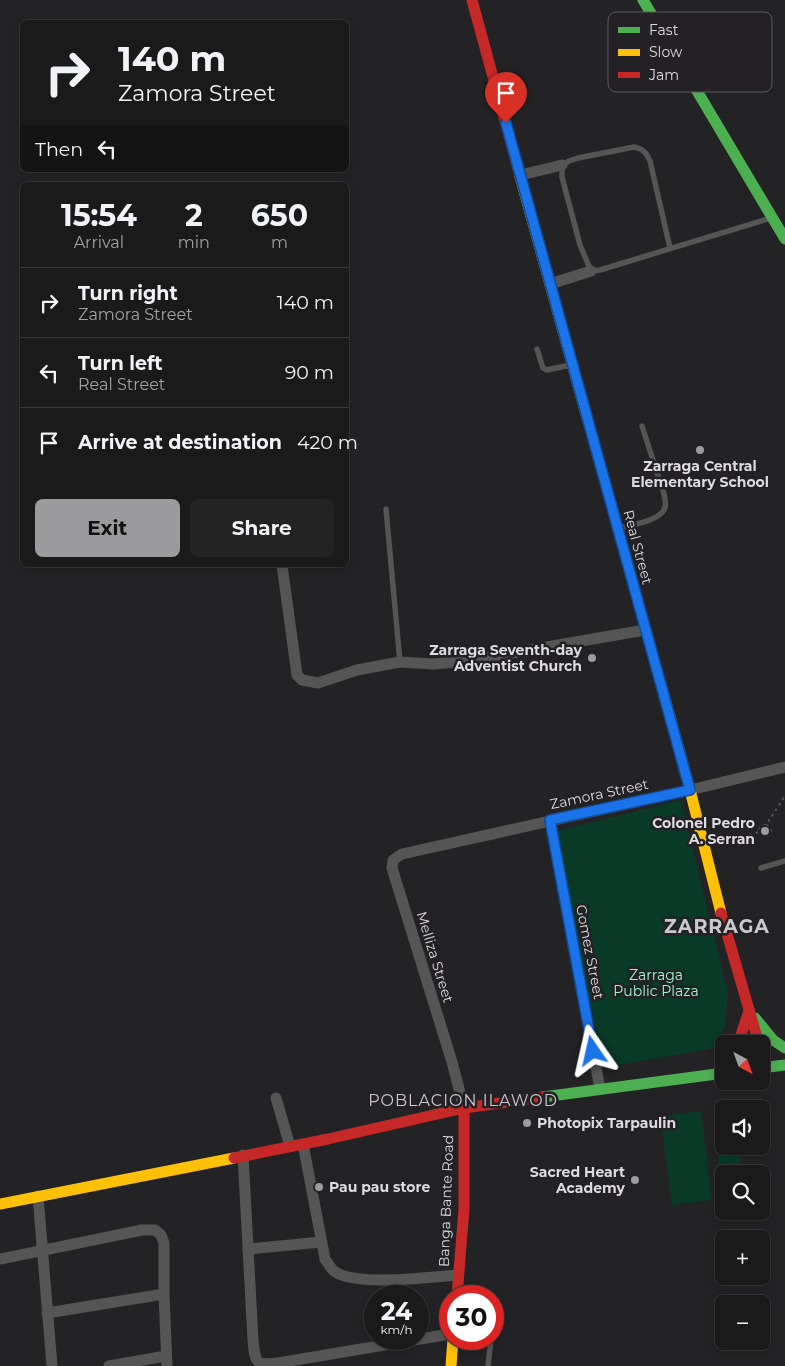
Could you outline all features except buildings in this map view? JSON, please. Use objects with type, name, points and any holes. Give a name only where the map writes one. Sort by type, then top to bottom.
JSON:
[{"type":"main road","name":"Real Street","points":[[472,0],[756,1035]]},
{"type":"main road","points":[[643,0],[650,12]]},
{"type":"main road","points":[[698,92],[785,239]]},
{"type":"main road","points":[[742,1035],[749,1011]]},
{"type":"main road","points":[[749,1011],[773,1040],[785,1048]]},
{"type":"main road","points":[[770,1065],[785,1065]]},
{"type":"main road","points":[[696,1077],[715,1068]]},
{"type":"main road","points":[[0,1204],[303,1144],[464,1108],[715,1074]]},
{"type":"main road","name":"Banga Bante Road","points":[[458,1285],[464,1209],[464,1108]]},
{"type":"main road","points":[[451,1366],[452,1350]]},
{"type":"street","points":[[521,176],[562,164]]},
{"type":"street","points":[[550,284],[591,271]]},
{"type":"street","points":[[282,567],[296,674],[302,680],[318,683],[357,670],[400,662],[433,664],[459,662],[645,630]]},
{"type":"street","name":"Zamora Street","points":[[392,860],[402,854],[785,767]]},
{"type":"street","name":"Gomez Street","points":[[550,820],[600,1089]]},
{"type":"street","name":"Melliza Street","points":[[392,860],[392,868],[452,1062],[464,1108]]},
{"type":"street","points":[[276,1098],[290,1146]]},
{"type":"street","points":[[303,1144],[325,1259],[336,1273],[354,1279],[376,1280],[458,1275]]},
{"type":"street","points":[[243,1155],[254,1354],[258,1362],[265,1364],[278,1363],[439,1336]]},
{"type":"street","points":[[38,1196],[52,1366]]},
{"type":"street","points":[[0,1259],[142,1230],[156,1230],[161,1235],[164,1243],[166,1361],[109,1366]]},
{"type":"street","points":[[248,1249],[321,1242]]},
{"type":"street","points":[[47,1312],[164,1294]]},
{"type":"lane","points":[[670,248],[650,161],[642,149],[634,147],[569,160],[562,164],[562,177],[580,245],[591,271],[600,270],[773,218]]},
{"type":"lane","points":[[537,350],[543,368],[547,370],[572,364]]},
{"type":"lane","points":[[617,528],[654,518],[664,512],[666,504],[642,426]]},
{"type":"lane","points":[[386,509],[400,662]]},
{"type":"lane","points":[[761,868],[785,861]]},
{"type":"lane","points":[[488,1366],[489,1350]]},
{"type":"path","points":[[760,832],[762,826],[766,825],[785,796]]},
{"type":"path","points":[[760,832],[764,836],[769,834],[770,829],[766,825]]},
{"type":"path","points":[[705,847],[760,832]]},
{"type":"green space","name":"Zarraga Public Plaza","points":[[681,800],[728,993],[725,1026],[720,1035],[715,1035],[714,1048],[603,1068],[556,831]]},
{"type":"green space","points":[[701,1111],[712,1200],[672,1205],[660,1116]]},
{"type":"green space","points":[[718,1155],[741,1155],[742,1165],[719,1165]]},
{"type":"traffic: fast","points":[[643,0],[650,12]]},
{"type":"traffic: fast","points":[[698,92],[785,239]]},
{"type":"traffic: fast","points":[[755,1018],[773,1040],[785,1048]]},
{"type":"traffic: fast","points":[[770,1067],[785,1065]]},
{"type":"traffic: fast","points":[[543,1097],[715,1074]]},
{"type":"traffic: slow","points":[[520,176],[588,421]]},
{"type":"traffic: slow","points":[[662,688],[721,913]]},
{"type":"traffic: slow","points":[[0,1204],[234,1158]]},
{"type":"traffic: slow","points":[[451,1366],[452,1350]]},
{"type":"traffic: jam","points":[[472,0],[520,176]]},
{"type":"traffic: jam","points":[[588,421],[662,688]]},
{"type":"traffic: jam","points":[[721,913],[756,1035]]},
{"type":"traffic: jam","points":[[741,1035],[749,1011]]},
{"type":"traffic: jam","points":[[234,1158],[464,1108],[543,1097]]},
{"type":"traffic: jam","points":[[458,1285],[464,1209],[464,1108]]},
{"type":"place","name":"Zarraga Central Elementary School","points":[[700,450]]},
{"type":"place","name":"Zarraga Seventh-day Adventist Church","points":[[592,658]]},
{"type":"place","name":"Colonel Pedro A. Serran","points":[[765,831]]},
{"type":"place","name":"Photopix Tarpaulin","points":[[527,1123]]},
{"type":"place","name":"Sacred Heart Academy","points":[[635,1180]]},
{"type":"place","name":"Pau pau store","points":[[319,1187]]},
{"type":"district","name":"ZARRAGA","points":[[717,926]]},
{"type":"district","name":"POBLACION ILAWOD","points":[[463,1100]]},
{"type":"route","points":[[506,123],[690,790],[550,820],[593,1051]]}]
